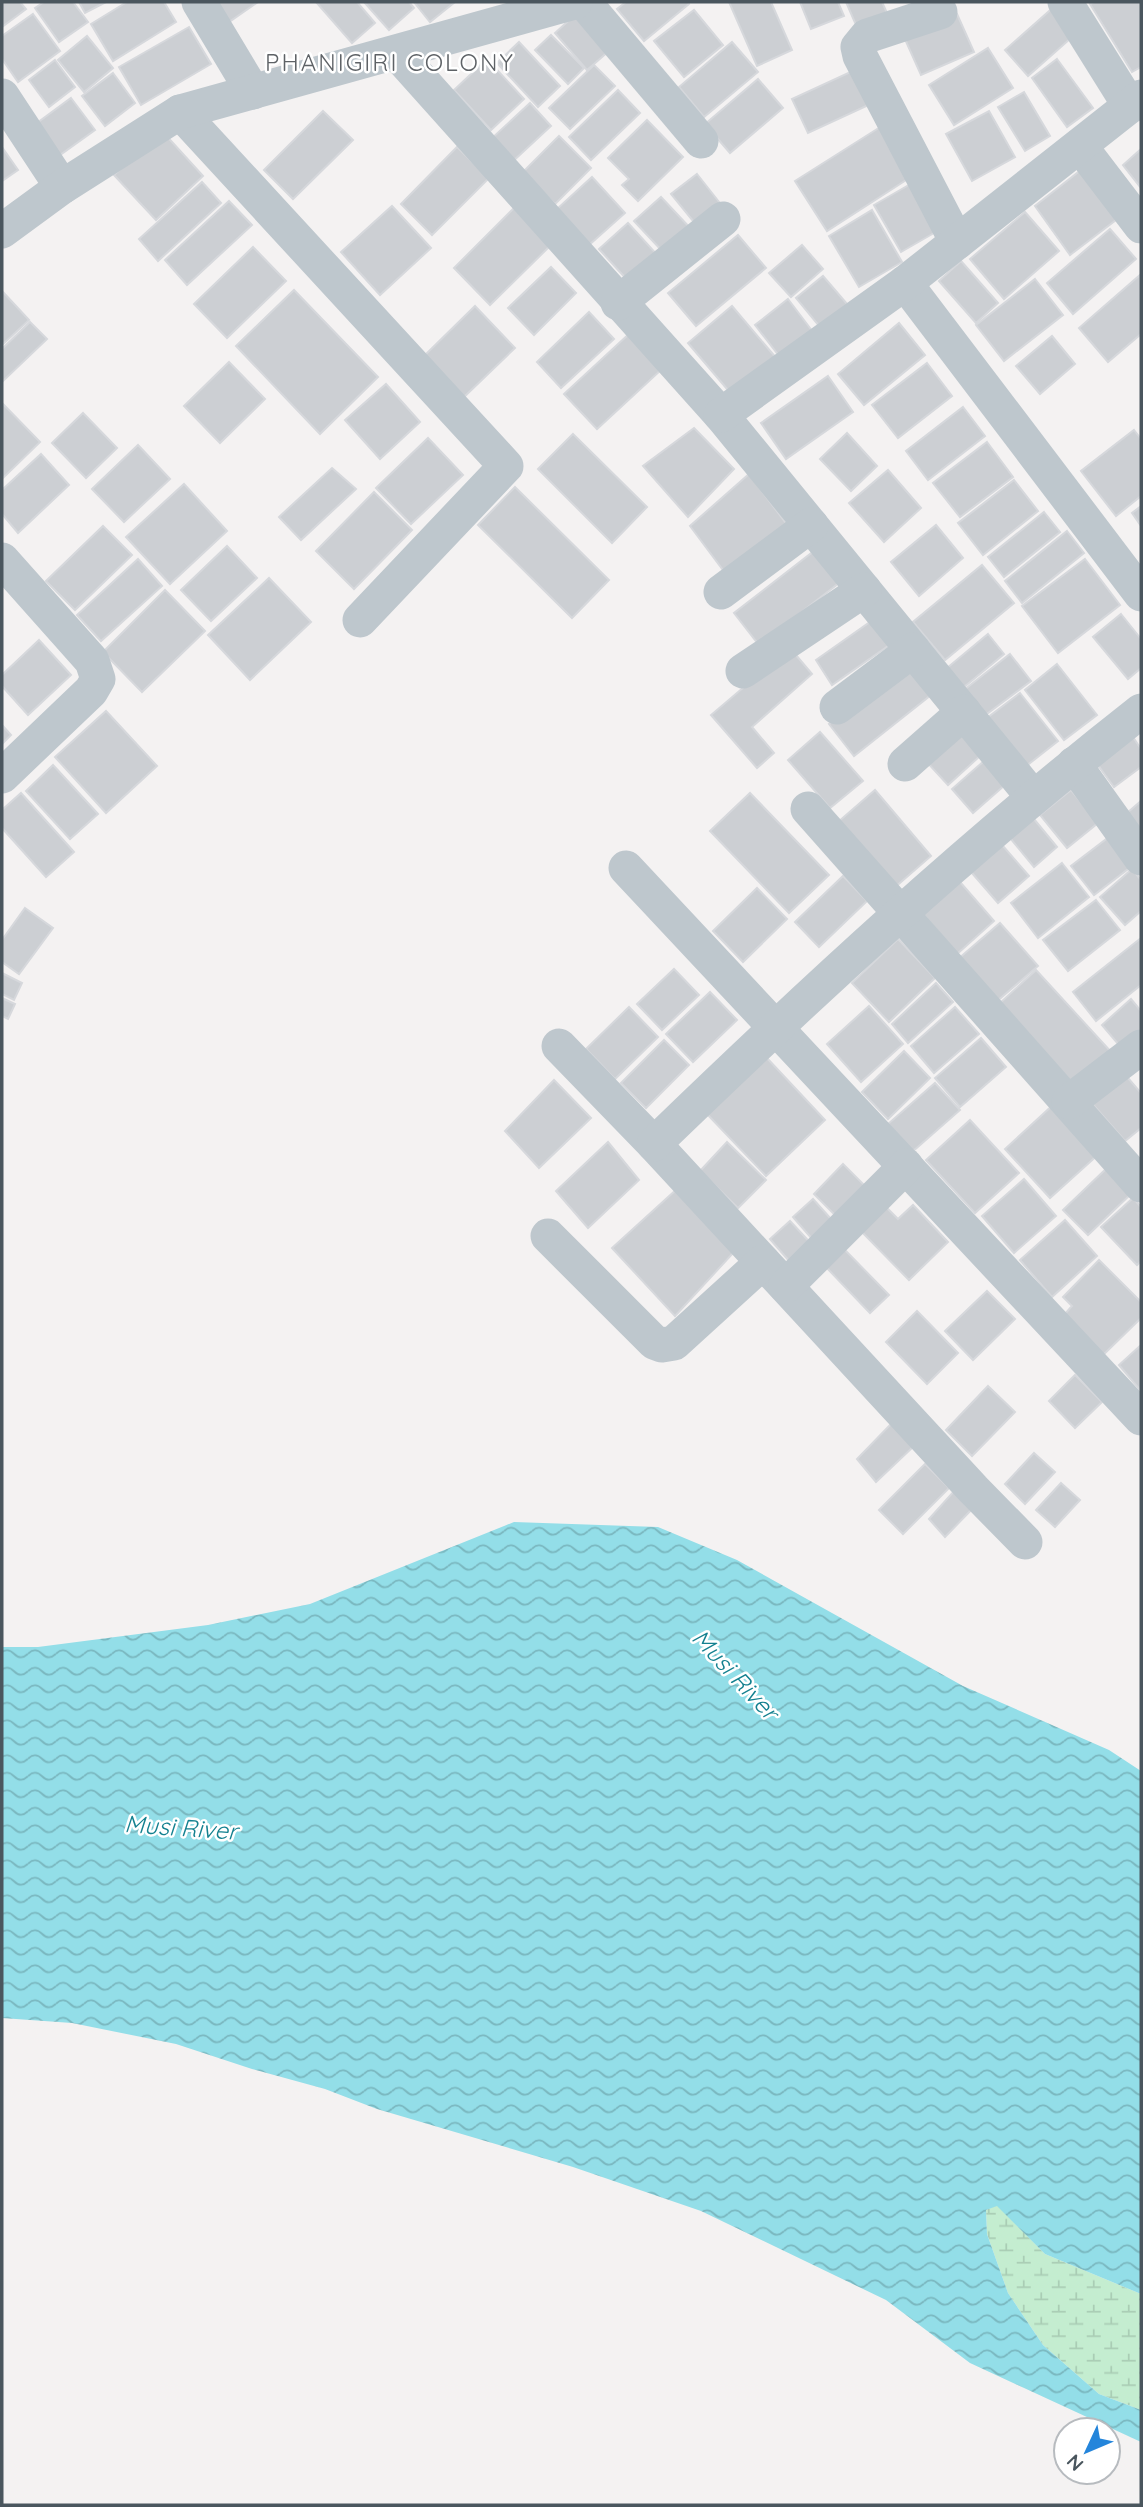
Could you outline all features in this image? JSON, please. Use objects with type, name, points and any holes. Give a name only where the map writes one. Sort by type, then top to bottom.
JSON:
[{"type":"street","points":[[199,2],[253,92]]},
{"type":"street","points":[[2,231],[62,187],[180,113],[397,53],[530,7],[575,2]]},
{"type":"street","points":[[584,2],[701,141]]},
{"type":"street","points":[[721,415],[905,283],[1136,102],[1065,2]]},
{"type":"street","points":[[940,12],[867,36],[858,47],[860,56],[957,242]]},
{"type":"street","points":[[397,53],[721,415],[1033,797]]},
{"type":"street","points":[[2,96],[62,187]]},
{"type":"street","points":[[180,113],[506,466],[360,620]]},
{"type":"street","points":[[1080,146],[1141,226]]},
{"type":"street","points":[[618,303],[723,219]]},
{"type":"street","points":[[905,283],[1141,593]]},
{"type":"street","points":[[721,592],[811,525]]},
{"type":"street","points":[[2,560],[92,661],[98,679],[91,691],[2,776]]},
{"type":"street","points":[[743,671],[864,590]]},
{"type":"street","points":[[837,707],[913,650]]},
{"type":"street","points":[[654,1144],[775,1027],[1033,797],[1141,711]]},
{"type":"street","points":[[905,764],[964,712]]},
{"type":"street","points":[[1074,764],[1141,858]]},
{"type":"street","points":[[808,809],[1141,1185]]},
{"type":"street","points":[[626,867],[1141,1418]]},
{"type":"street","points":[[559,1046],[654,1144],[1025,1542]]},
{"type":"street","points":[[1069,1102],[1141,1046]]},
{"type":"street","points":[[548,1236],[654,1342],[662,1345],[674,1343],[774,1274],[906,1166]]},
{"type":"green space","points":[[997,2205],[1045,2254],[1141,2294],[1141,2410],[1099,2394],[1043,2345],[1008,2293],[987,2234],[986,2210]]},
{"type":"water","name":"Musi River","points":[[514,1522],[658,1527],[737,1560],[963,1686],[1109,1750],[1141,1771],[1141,2294],[1045,2254],[997,2206],[986,2210],[987,2234],[1008,2293],[1043,2345],[1099,2394],[1141,2410],[1141,2442],[1122,2433],[1122,2416],[1085,2416],[970,2363],[886,2300],[701,2211],[573,2167],[377,2109],[325,2089],[176,2044],[72,2023],[2,2018],[2,1647],[38,1647],[208,1625],[310,1604]]},
{"type":"building","points":[[2,2],[20,2],[26,9],[2,27]]},
{"type":"building","points":[[44,2],[73,2],[88,22],[59,42],[35,8]]},
{"type":"building","points":[[79,2],[106,2],[85,13]]},
{"type":"building","points":[[127,2],[164,2],[176,22],[113,61],[91,24]]},
{"type":"building","points":[[215,2],[258,2],[229,22]]},
{"type":"building","points":[[316,2],[357,2],[375,23],[352,43]]},
{"type":"building","points":[[364,2],[409,2],[414,8],[389,30]]},
{"type":"building","points":[[414,2],[455,2],[430,22]]},
{"type":"building","points":[[626,2],[689,4],[644,41],[617,9]]},
{"type":"building","points":[[729,2],[771,2],[792,50],[757,66]]},
{"type":"building","points":[[800,2],[838,2],[844,16],[811,29]]},
{"type":"building","points":[[846,2],[882,2],[887,13],[856,25]]},
{"type":"building","points":[[1141,2],[1141,67],[1132,72],[1090,4]]},
{"type":"building","points":[[1056,5],[1079,31],[1028,76],[1005,50]]},
{"type":"building","points":[[694,10],[723,45],[684,77],[654,41]]},
{"type":"building","points":[[33,14],[60,51],[18,82],[2,59],[2,36]]},
{"type":"building","points":[[576,14],[609,51],[587,70],[555,33]]},
{"type":"building","points":[[957,14],[974,52],[921,75],[904,37]]},
{"type":"building","points":[[189,27],[211,64],[141,105],[119,67]]},
{"type":"building","points":[[551,35],[584,68],[568,84],[535,50]]},
{"type":"building","points":[[87,36],[113,68],[84,92],[58,60]]},
{"type":"building","points":[[519,42],[560,86],[538,107],[497,63]]},
{"type":"building","points":[[732,42],[758,72],[704,117],[679,87]]},
{"type":"building","points":[[988,48],[1013,88],[954,125],[929,85]]},
{"type":"building","points":[[487,59],[524,99],[491,130],[454,90]]},
{"type":"building","points":[[1057,59],[1093,108],[1067,127],[1032,78]]},
{"type":"building","points":[[55,60],[75,87],[49,107],[29,80]]},
{"type":"building","points":[[594,65],[615,86],[570,129],[549,108]]},
{"type":"building","points":[[859,68],[875,102],[808,133],[792,99]]},
{"type":"building","points":[[113,73],[135,103],[105,126],[82,96]]},
{"type":"building","points":[[758,79],[783,108],[730,153],[705,124]]},
{"type":"building","points":[[618,90],[640,113],[591,160],[569,137]]},
{"type":"building","points":[[1024,92],[1050,136],[1025,151],[998,107]]},
{"type":"building","points":[[71,98],[95,130],[60,155],[37,123]]},
{"type":"building","points":[[530,103],[551,126],[511,163],[490,140]]},
{"type":"building","points":[[323,111],[353,140],[293,199],[264,170]]},
{"type":"building","points":[[989,111],[1015,157],[972,181],[946,134]]},
{"type":"building","points":[[647,120],[683,157],[638,201],[622,185],[629,179],[608,158]]},
{"type":"building","points":[[885,124],[917,173],[827,231],[795,181]]},
{"type":"building","points":[[162,131],[203,176],[156,220],[114,175]]},
{"type":"building","points":[[559,136],[591,168],[555,204],[523,172]]},
{"type":"building","points":[[2,147],[18,170],[2,181]]},
{"type":"building","points":[[457,147],[489,178],[432,235],[401,204]]},
{"type":"building","points":[[1141,149],[1141,188],[1123,165]]},
{"type":"building","points":[[1081,170],[1116,220],[1070,255],[1035,206]]},
{"type":"building","points":[[697,174],[723,207],[698,227],[671,194]]},
{"type":"building","points":[[592,177],[625,213],[589,245],[557,209]]},
{"type":"building","points":[[202,182],[221,203],[158,261],[139,239]]},
{"type":"building","points":[[914,182],[941,229],[901,252],[874,205]]},
{"type":"building","points":[[661,197],[692,230],[665,254],[634,221]]},
{"type":"building","points":[[229,201],[252,225],[187,285],[165,260]]},
{"type":"building","points":[[392,206],[431,248],[380,295],[341,252]]},
{"type":"building","points":[[514,208],[551,245],[490,305],[454,268]]},
{"type":"building","points":[[872,210],[902,262],[859,287],[829,236]]},
{"type":"building","points":[[1025,212],[1059,251],[1004,299],[970,259]]},
{"type":"building","points":[[628,223],[660,258],[631,284],[599,249]]},
{"type":"building","points":[[1110,229],[1136,259],[1073,314],[1047,283]]},
{"type":"building","points":[[738,235],[766,268],[696,326],[668,293]]},
{"type":"building","points":[[802,245],[823,269],[791,297],[769,273]]},
{"type":"building","points":[[253,247],[286,281],[227,338],[194,304]]},
{"type":"building","points":[[961,261],[998,303],[976,323],[939,281]]},
{"type":"building","points":[[551,267],[576,293],[534,335],[508,308]]},
{"type":"building","points":[[1140,275],[1141,334],[1108,362],[1079,328]]},
{"type":"building","points":[[823,276],[847,304],[820,327],[796,298]]},
{"type":"building","points":[[1035,279],[1063,315],[1004,361],[976,325]]},
{"type":"building","points":[[294,290],[378,377],[320,434],[236,346]]},
{"type":"building","points":[[2,291],[29,320],[2,345]]},
{"type":"building","points":[[788,299],[813,332],[780,357],[755,325]]},
{"type":"building","points":[[475,306],[515,348],[464,397],[424,356]]},
{"type":"building","points":[[732,306],[777,359],[733,396],[688,343]]},
{"type":"building","points":[[589,312],[614,339],[561,388],[537,362]]},
{"type":"building","points":[[30,322],[47,339],[2,382],[2,349]]},
{"type":"building","points":[[899,323],[925,355],[864,405],[838,374]]},
{"type":"building","points":[[629,334],[662,369],[597,429],[564,394]]},
{"type":"building","points":[[1052,336],[1075,364],[1040,394],[1016,366]]},
{"type":"building","points":[[229,362],[265,399],[220,443],[184,406]]},
{"type":"building","points":[[927,363],[952,396],[898,438],[872,405]]},
{"type":"building","points":[[828,376],[853,412],[786,459],[761,423]]},
{"type":"building","points":[[386,384],[420,422],[380,459],[345,420]]},
{"type":"building","points":[[2,403],[40,442],[2,479]]},
{"type":"building","points":[[963,407],[985,436],[928,480],[906,451]]},
{"type":"building","points":[[83,413],[117,448],[86,478],[52,443]]},
{"type":"building","points":[[694,428],[734,469],[688,517],[643,466]]},
{"type":"building","points":[[1134,430],[1141,439],[1141,496],[1116,516],[1081,471]]},
{"type":"building","points":[[847,433],[877,466],[851,491],[820,459]]},
{"type":"building","points":[[573,434],[647,507],[612,543],[538,469]]},
{"type":"building","points":[[428,438],[463,475],[411,524],[376,488]]},
{"type":"building","points":[[987,442],[1013,477],[960,517],[933,483]]},
{"type":"building","points":[[138,445],[170,479],[124,522],[92,489]]},
{"type":"building","points":[[41,454],[69,485],[18,533],[2,514],[2,490]]},
{"type":"building","points":[[332,468],[356,489],[301,540],[279,517]]},
{"type":"building","points":[[888,470],[921,508],[884,542],[849,503]]},
{"type":"building","points":[[749,474],[788,526],[726,574],[690,526]]},
{"type":"building","points":[[1014,480],[1038,511],[983,555],[958,523]]},
{"type":"building","points":[[184,484],[227,531],[170,584],[126,537]]},
{"type":"building","points":[[515,487],[609,580],[572,618],[478,525]]},
{"type":"building","points":[[374,492],[412,530],[354,589],[316,551]]},
{"type":"building","points":[[1141,506],[1141,526],[1132,513]]},
{"type":"building","points":[[1044,512],[1060,532],[1004,577],[988,557]]},
{"type":"building","points":[[936,525],[963,558],[919,596],[891,562]]},
{"type":"building","points":[[103,526],[132,555],[75,610],[46,581]]},
{"type":"building","points":[[1067,531],[1084,553],[1022,603],[1005,581]]},
{"type":"building","points":[[823,544],[848,576],[759,645],[734,613]]},
{"type":"building","points":[[227,546],[257,578],[211,621],[181,590]]},
{"type":"building","points":[[138,559],[162,586],[101,641],[77,615]]},
{"type":"building","points":[[1085,559],[1120,605],[1058,653],[1022,606]]},
{"type":"building","points":[[982,565],[1014,603],[945,660],[913,622]]},
{"type":"building","points":[[269,578],[311,622],[250,680],[208,635]]},
{"type":"building","points":[[165,590],[205,631],[142,692],[103,652]]},
{"type":"building","points":[[1121,614],[1141,639],[1141,668],[1128,679],[1093,637]]},
{"type":"building","points":[[880,615],[898,639],[832,685],[816,660]]},
{"type":"building","points":[[988,634],[1004,654],[964,687],[947,668]]},
{"type":"building","points":[[39,640],[71,675],[28,715],[2,686],[2,675]]},
{"type":"building","points":[[790,648],[812,674],[752,727],[774,753],[757,768],[711,715]]},
{"type":"building","points":[[1010,654],[1031,681],[984,716],[964,690]]},
{"type":"building","points":[[911,660],[936,691],[854,756],[829,724]]},
{"type":"building","points":[[1057,664],[1097,715],[1064,740],[1025,690]]},
{"type":"building","points":[[1020,693],[1058,741],[1025,767],[987,718]]},
{"type":"building","points":[[106,711],[157,766],[106,813],[55,757]]},
{"type":"building","points":[[2,725],[11,735],[2,744]]},
{"type":"building","points":[[1127,728],[1141,749],[1141,767],[1114,787],[1092,757]]},
{"type":"building","points":[[957,730],[980,756],[948,785],[925,760]]},
{"type":"building","points":[[820,732],[863,781],[830,808],[788,760]]},
{"type":"building","points":[[984,761],[1005,785],[973,813],[952,789]]},
{"type":"building","points":[[53,765],[98,814],[70,839],[26,791]]},
{"type":"building","points":[[875,790],[931,856],[894,888],[838,822]]},
{"type":"building","points":[[1071,790],[1098,823],[1067,848],[1040,815]]},
{"type":"building","points":[[21,793],[74,852],[46,877],[2,828],[2,810]]},
{"type":"building","points":[[750,793],[829,875],[789,913],[710,831]]},
{"type":"building","points":[[1141,801],[1141,841],[1120,819]]},
{"type":"building","points":[[1029,813],[1057,847],[1034,867],[1005,832]]},
{"type":"building","points":[[1109,837],[1132,866],[1094,895],[1071,866]]},
{"type":"building","points":[[996,838],[1029,876],[998,903],[965,865]]},
{"type":"building","points":[[1062,863],[1089,897],[1038,938],[1011,903]]},
{"type":"building","points":[[1132,869],[1141,880],[1141,911],[1125,925],[1100,897]]},
{"type":"building","points":[[843,876],[867,901],[819,947],[795,922]]},
{"type":"building","points":[[960,882],[994,921],[957,954],[923,914]]},
{"type":"building","points":[[757,888],[787,919],[743,962],[713,931]]},
{"type":"building","points":[[1096,900],[1120,930],[1068,971],[1043,940]]},
{"type":"building","points":[[25,908],[53,928],[19,974],[2,962],[2,940]]},
{"type":"building","points":[[1000,923],[1038,966],[996,1002],[958,959]]},
{"type":"building","points":[[1141,938],[1141,985],[1096,1021],[1073,992]]},
{"type":"building","points":[[898,939],[935,978],[889,1022],[852,983]]},
{"type":"building","points":[[674,969],[699,995],[662,1030],[637,1004]]},
{"type":"building","points":[[1036,970],[1113,1054],[1076,1087],[1000,1003]]},
{"type":"building","points":[[2,973],[22,983],[14,1000],[2,994]]},
{"type":"building","points":[[936,983],[953,1002],[908,1043],[892,1024]]},
{"type":"building","points":[[710,992],[737,1020],[693,1062],[666,1034]]},
{"type":"building","points":[[2,998],[15,1004],[8,1019],[2,1016]]},
{"type":"building","points":[[1131,999],[1141,1011],[1141,1038],[1125,1052],[1102,1025]]},
{"type":"building","points":[[869,1006],[903,1044],[861,1082],[827,1044]]},
{"type":"building","points":[[629,1007],[658,1037],[615,1079],[586,1049]]},
{"type":"building","points":[[955,1007],[979,1034],[934,1073],[911,1046]]},
{"type":"building","points":[[981,1038],[1006,1067],[960,1107],[935,1078]]},
{"type":"building","points":[[664,1040],[689,1065],[646,1108],[621,1083]]},
{"type":"building","points":[[904,1051],[930,1078],[888,1119],[862,1092]]},
{"type":"building","points":[[766,1057],[825,1120],[766,1176],[706,1113]]},
{"type":"building","points":[[1122,1071],[1141,1093],[1141,1128],[1125,1141],[1089,1100]]},
{"type":"building","points":[[554,1080],[591,1118],[539,1168],[505,1131]]},
{"type":"building","points":[[935,1083],[960,1110],[912,1152],[888,1124]]},
{"type":"building","points":[[1054,1104],[1100,1153],[1050,1198],[1005,1149]]},
{"type":"building","points":[[970,1120],[1019,1173],[975,1213],[926,1160]]},
{"type":"building","points":[[608,1142],[639,1180],[588,1228],[556,1191]]},
{"type":"building","points":[[727,1142],[766,1180],[738,1208],[700,1171]]},
{"type":"building","points":[[843,1164],[871,1192],[842,1222],[814,1194]]},
{"type":"building","points":[[1107,1168],[1132,1193],[1088,1235],[1063,1210]]},
{"type":"building","points":[[1024,1179],[1056,1216],[1014,1253],[982,1216]]},
{"type":"building","points":[[677,1189],[734,1252],[675,1316],[612,1248]]},
{"type":"building","points":[[1133,1198],[1141,1207],[1141,1261],[1137,1265],[1101,1227]]},
{"type":"building","points":[[813,1199],[840,1229],[820,1248],[793,1217]]},
{"type":"building","points":[[879,1200],[898,1219],[913,1205],[948,1242],[909,1280],[855,1225]]},
{"type":"building","points":[[1065,1220],[1097,1256],[1052,1297],[1020,1260]]},
{"type":"building","points":[[790,1221],[818,1251],[797,1270],[770,1239]]},
{"type":"building","points":[[842,1247],[889,1295],[870,1313],[824,1265]]},
{"type":"building","points":[[1099,1260],[1141,1302],[1141,1318],[1100,1358],[1064,1315],[1072,1306],[1063,1297]]},
{"type":"building","points":[[987,1291],[1015,1319],[973,1360],[945,1331]]},
{"type":"building","points":[[917,1311],[958,1353],[927,1384],[886,1342]]},
{"type":"building","points":[[1141,1345],[1141,1391],[1119,1365]]},
{"type":"building","points":[[1075,1375],[1102,1402],[1075,1428],[1049,1401]]},
{"type":"building","points":[[988,1386],[1015,1412],[972,1456],[946,1430]]},
{"type":"building","points":[[892,1423],[913,1447],[876,1482],[857,1459]]},
{"type":"building","points":[[1034,1453],[1055,1472],[1025,1504],[1005,1484]]},
{"type":"building","points":[[925,1464],[949,1488],[903,1534],[879,1510]]},
{"type":"building","points":[[1061,1483],[1080,1500],[1055,1527],[1036,1510]]},
{"type":"building","points":[[955,1490],[975,1506],[945,1537],[929,1519]]},
{"type":"district","name":"PHANIGIRI COLONY","points":[[390,63]]}]
